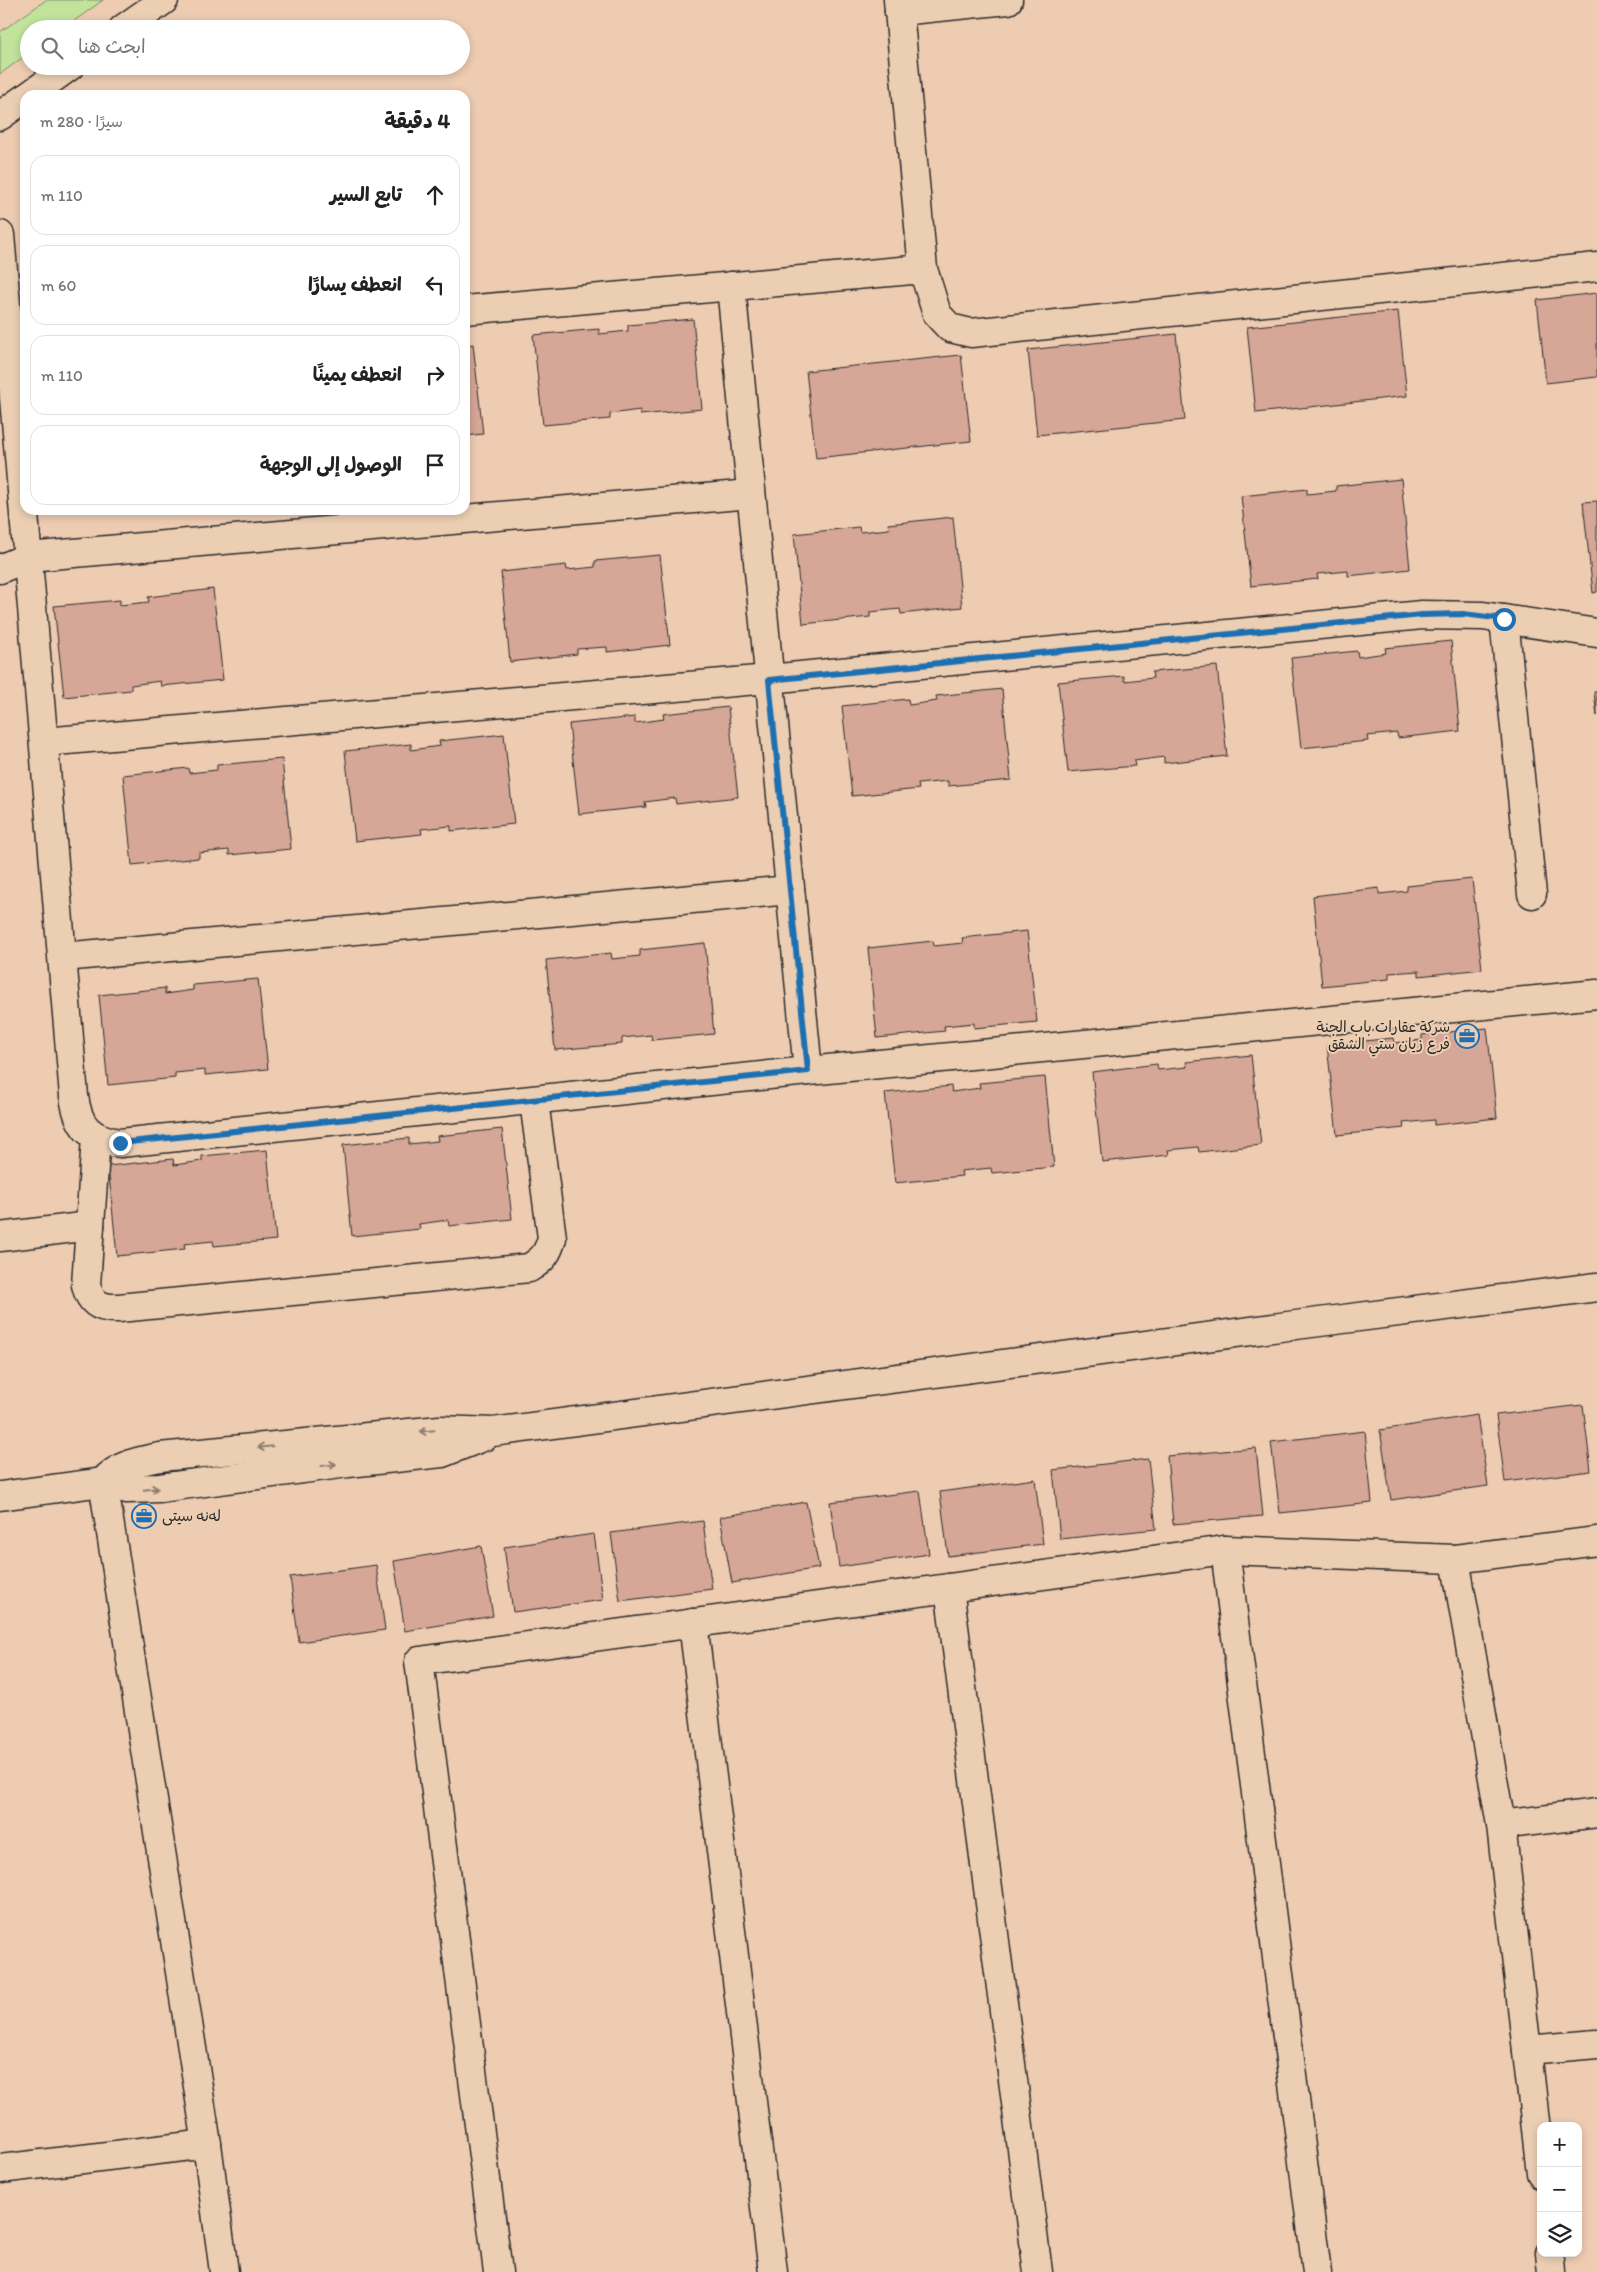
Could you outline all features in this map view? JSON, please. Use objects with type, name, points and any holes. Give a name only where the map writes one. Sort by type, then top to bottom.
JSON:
[{"type":"street","points":[[136,20],[164,0]]},
{"type":"street","points":[[1008,0],[898,6],[923,269],[937,314],[950,328],[971,333],[1597,267]]},
{"type":"street","points":[[37,90],[58,75]]},
{"type":"street","points":[[0,116],[20,102]]},
{"type":"street","points":[[0,235],[17,350],[20,406]]},
{"type":"street","points":[[470,310],[923,269]]},
{"type":"street","points":[[731,286],[808,1071]]},
{"type":"street","points":[[0,569],[28,557],[751,494]]},
{"type":"street","points":[[26,515],[76,1108],[79,1120],[96,1137],[120,1143],[808,1071],[1597,994]]},
{"type":"street","points":[[44,742],[769,680],[1422,615],[1463,614],[1597,633]]},
{"type":"street","points":[[1504,619],[1532,894]]},
{"type":"street","points":[[63,957],[790,890]]},
{"type":"street","points":[[96,1137],[86,1285],[88,1294],[94,1302],[110,1308],[529,1268],[540,1261],[548,1251],[552,1238],[534,1101]]},
{"type":"street","points":[[0,1237],[90,1226]]},
{"type":"street","points":[[0,1496],[103,1482],[112,1472],[123,1467],[160,1457],[440,1430],[493,1432],[1280,1327],[1597,1287]]},
{"type":"street","points":[[103,1482],[207,2144],[224,2272]]},
{"type":"street","points":[[498,2272],[419,1661],[1225,1550],[1455,1559],[1597,1541]]},
{"type":"street","points":[[1225,1550],[1317,2272]]},
{"type":"street","points":[[1455,1559],[1501,1825],[1540,2167]]},
{"type":"street","points":[[949,1588],[1038,2272]]},
{"type":"street","points":[[693,1623],[772,2272]]},
{"type":"street","points":[[1501,1825],[1597,1813]]},
{"type":"street","points":[[1527,2050],[1597,2044]]},
{"type":"street","points":[[0,2169],[207,2144]]},
{"type":"street","points":[[1550,2257],[1552,2272]]},
{"type":"green space","points":[[46,0],[103,0],[75,20],[20,20],[20,60],[0,74],[0,32]]},
{"type":"building","points":[[1597,293],[1597,377],[1546,383],[1537,300]]},
{"type":"building","points":[[1398,311],[1407,396],[1256,413],[1247,327]]},
{"type":"building","points":[[693,319],[702,409],[640,415],[640,410],[610,414],[610,419],[543,425],[533,335],[599,329],[599,334],[628,331],[628,325]]},
{"type":"building","points":[[1176,334],[1185,420],[1037,435],[1028,350]]},
{"type":"building","points":[[470,344],[473,344],[483,434],[470,435]]},
{"type":"building","points":[[961,355],[971,441],[816,458],[806,371]]},
{"type":"building","points":[[1401,479],[1410,569],[1348,576],[1348,571],[1317,574],[1318,579],[1251,586],[1241,496],[1307,489],[1307,494],[1336,491],[1336,486]]},
{"type":"building","points":[[1597,501],[1597,592],[1593,593],[1583,502]]},
{"type":"building","points":[[953,517],[962,607],[901,614],[900,609],[870,612],[870,617],[803,624],[794,534],[859,527],[860,532],[889,529],[888,524]]},
{"type":"building","points":[[660,555],[670,645],[607,652],[607,647],[577,649],[577,654],[510,662],[501,572],[566,565],[567,570],[595,567],[595,561]]},
{"type":"building","points":[[213,589],[223,680],[161,686],[160,681],[131,685],[131,690],[64,697],[54,606],[120,600],[120,605],[149,602],[148,597]]},
{"type":"building","points":[[1451,641],[1460,731],[1398,738],[1397,733],[1367,736],[1368,741],[1301,748],[1291,658],[1357,651],[1358,657],[1386,653],[1385,648]]},
{"type":"building","points":[[1217,666],[1227,756],[1164,763],[1164,757],[1134,761],[1135,766],[1068,772],[1058,682],[1124,676],[1124,681],[1153,678],[1152,672]]},
{"type":"building","points":[[1002,689],[1011,780],[948,786],[948,781],[918,784],[919,789],[852,796],[842,706],[908,699],[909,705],[937,701],[936,696]]},
{"type":"building","points":[[1594,692],[1597,692],[1597,716]]},
{"type":"building","points":[[728,707],[738,797],[676,804],[675,798],[645,802],[646,807],[579,814],[569,724],[635,717],[635,723],[664,719],[663,714]]},
{"type":"building","points":[[504,734],[514,824],[451,831],[451,826],[421,829],[422,834],[355,841],[345,751],[411,744],[411,750],[440,746],[439,741]]},
{"type":"building","points":[[282,759],[291,849],[229,855],[229,850],[199,853],[199,858],[132,865],[123,775],[188,768],[189,773],[217,770],[217,765]]},
{"type":"building","points":[[1472,879],[1482,969],[1419,976],[1419,971],[1389,973],[1389,979],[1322,986],[1313,896],[1379,888],[1379,894],[1407,891],[1407,886]]},
{"type":"building","points":[[1027,931],[1037,1022],[974,1028],[974,1023],[944,1026],[945,1031],[877,1038],[868,948],[933,941],[934,946],[963,943],[962,938]]},
{"type":"building","points":[[705,943],[714,1034],[652,1040],[651,1035],[622,1038],[622,1044],[555,1050],[546,960],[611,953],[612,959],[640,956],[640,950]]},
{"type":"building","points":[[258,979],[268,1069],[205,1075],[205,1070],[175,1073],[175,1078],[108,1085],[99,995],[165,988],[165,994],[193,990],[193,985]]},
{"type":"building","points":[[1487,1028],[1497,1118],[1434,1125],[1434,1120],[1403,1123],[1404,1128],[1337,1135],[1327,1045],[1393,1038],[1394,1043],[1422,1040],[1422,1035]]},
{"type":"building","points":[[1251,1055],[1261,1145],[1199,1152],[1198,1147],[1168,1150],[1169,1155],[1102,1162],[1092,1072],[1157,1064],[1158,1070],[1187,1067],[1186,1062]]},
{"type":"building","points":[[1045,1077],[1054,1167],[992,1173],[991,1168],[961,1171],[962,1176],[895,1183],[885,1093],[951,1086],[952,1092],[980,1088],[979,1083]]},
{"type":"building","points":[[502,1129],[512,1219],[449,1226],[448,1220],[419,1224],[420,1229],[352,1236],[343,1145],[409,1138],[409,1144],[438,1141],[437,1136]]},
{"type":"building","points":[[267,1150],[276,1240],[214,1246],[213,1241],[184,1244],[185,1249],[117,1256],[108,1166],[173,1159],[174,1165],[202,1161],[202,1156]]},
{"type":"building","points":[[1583,1405],[1591,1471],[1505,1482],[1496,1415]]},
{"type":"building","points":[[1477,1415],[1488,1486],[1391,1500],[1380,1430]]},
{"type":"building","points":[[1365,1431],[1372,1503],[1280,1513],[1271,1442]]},
{"type":"building","points":[[1256,1448],[1263,1516],[1173,1524],[1167,1456]]},
{"type":"building","points":[[1148,1459],[1156,1529],[1060,1539],[1053,1470]]},
{"type":"building","points":[[1035,1479],[1043,1544],[948,1556],[940,1492]]},
{"type":"building","points":[[920,1491],[929,1554],[839,1567],[830,1502]]},
{"type":"building","points":[[806,1502],[819,1568],[732,1583],[720,1517]]},
{"type":"building","points":[[703,1521],[712,1589],[620,1601],[611,1533]]},
{"type":"building","points":[[594,1534],[603,1600],[513,1612],[504,1547]]},
{"type":"building","points":[[481,1546],[493,1616],[405,1631],[394,1561]]},
{"type":"building","points":[[376,1565],[385,1630],[299,1642],[290,1577]]},
{"type":"place","name":"شرکة عقارات باب الجنة فرع زیان ستي الشقق","points":[[1467,1036]]},
{"type":"place","name":"لەنە سیتی","points":[[144,1516]]},
{"type":"route","points":[[120,1143],[808,1071],[769,680],[1422,615],[1463,614],[1504,619]]}]
